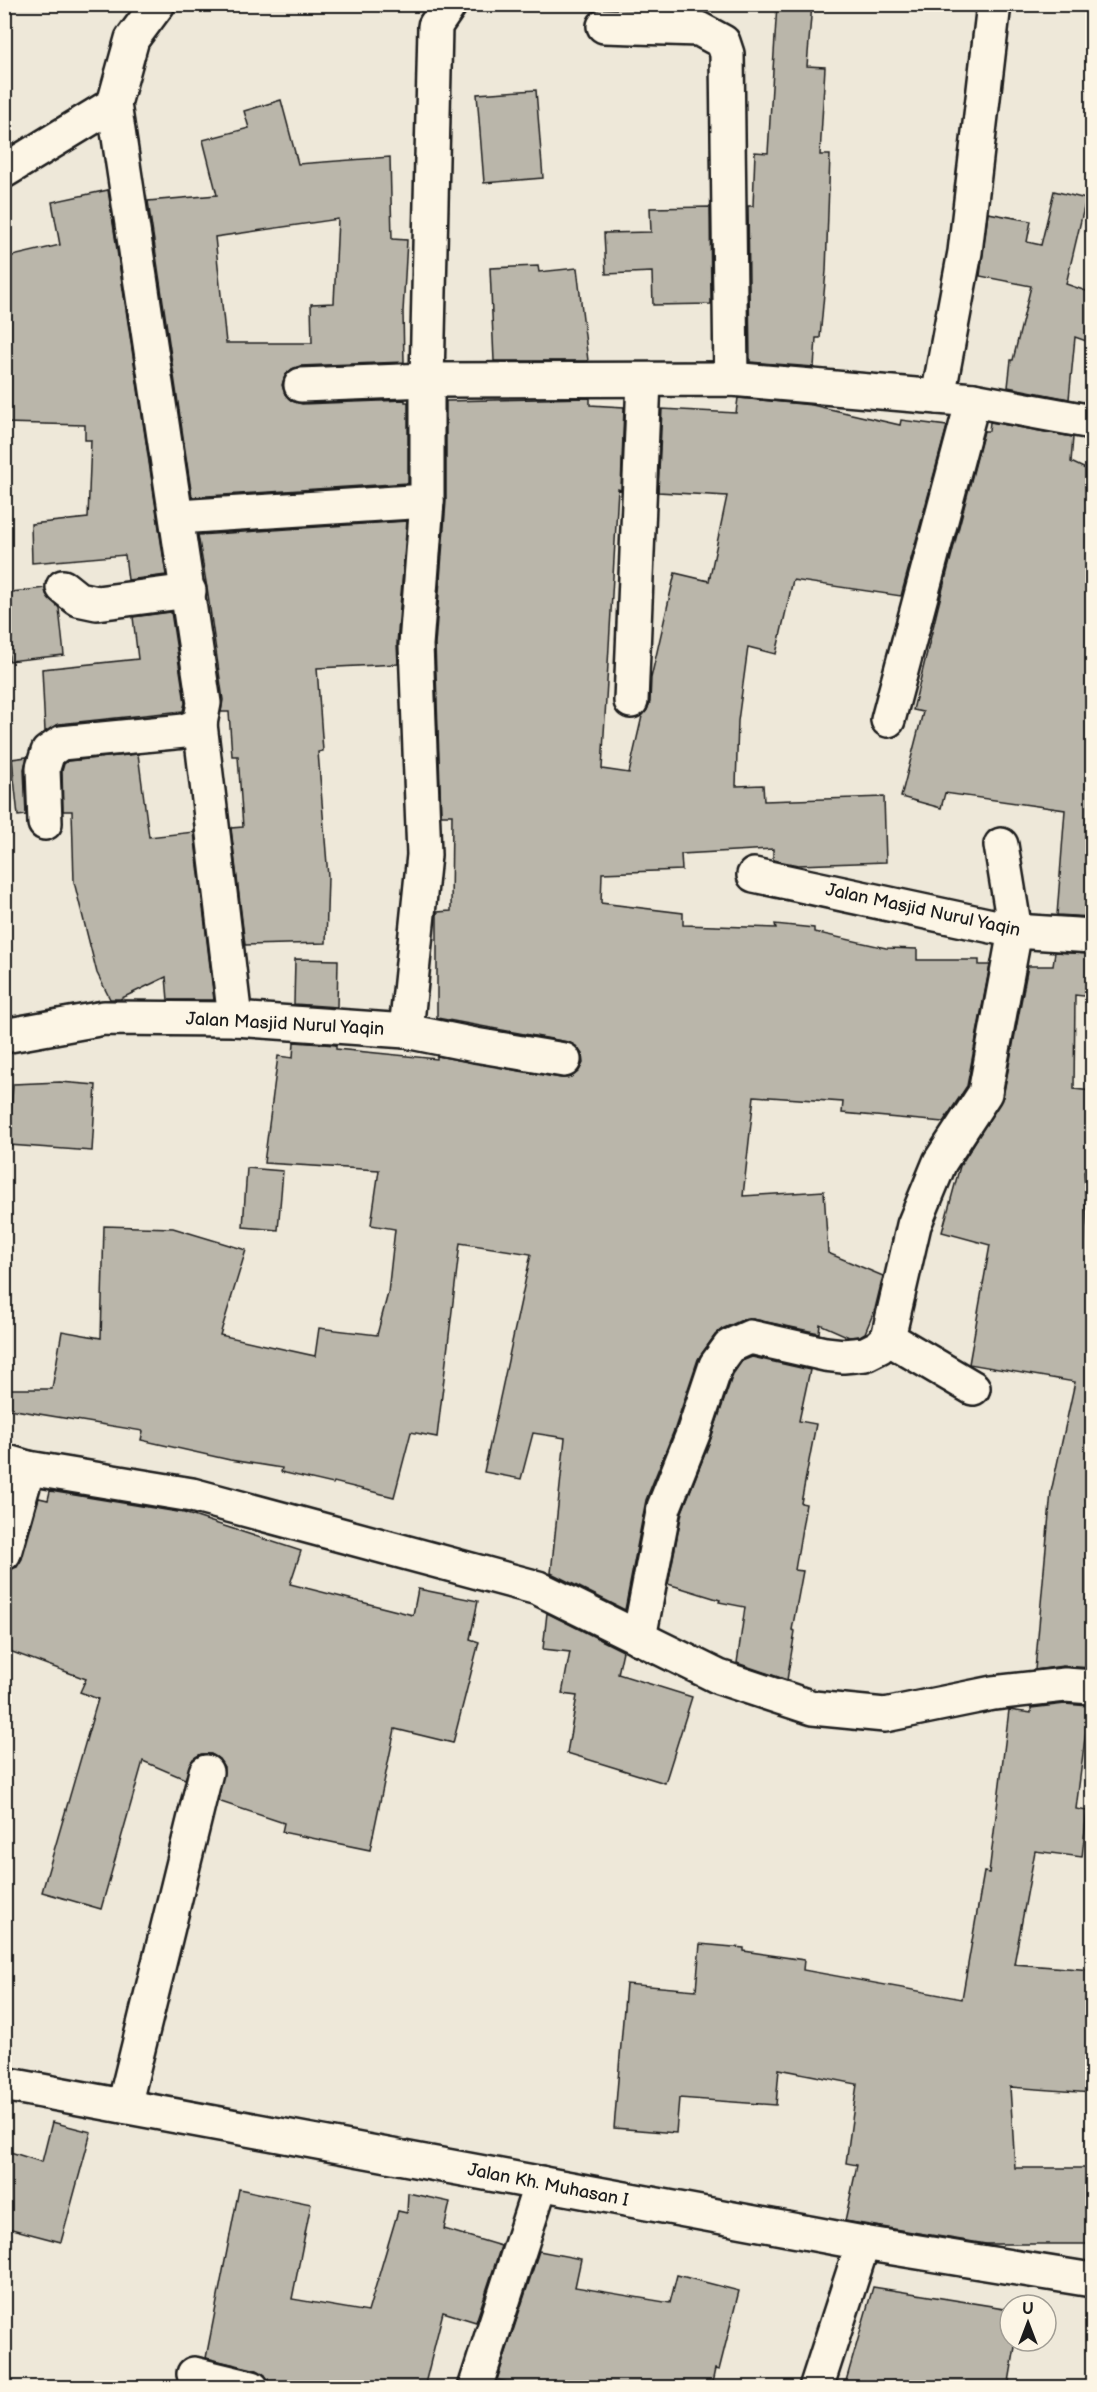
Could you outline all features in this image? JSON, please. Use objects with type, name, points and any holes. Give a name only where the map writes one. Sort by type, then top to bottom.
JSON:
[{"type":"street","points":[[158,4],[132,39],[114,104],[178,517],[204,703],[200,724],[235,1019]]},
{"type":"street","points":[[406,1031],[424,855],[416,645],[427,501],[427,380],[435,26],[450,4]]},
{"type":"street","points":[[938,397],[965,252],[994,4]]},
{"type":"street","points":[[604,26],[699,29],[723,42],[728,54],[731,379]]},
{"type":"street","points":[[4,171],[114,104]]},
{"type":"street","points":[[301,386],[427,380],[731,379],[973,400],[1092,422]]},
{"type":"street","points":[[631,701],[644,380]]},
{"type":"street","points":[[888,720],[973,400]]},
{"type":"street","points":[[178,517],[427,501]]},
{"type":"street","points":[[63,587],[78,599],[97,603],[189,591]]},
{"type":"street","points":[[45,823],[44,768],[48,752],[61,743],[184,731],[200,724]]},
{"type":"street","points":[[639,1638],[664,1507],[693,1434],[716,1365],[730,1346],[750,1337],[843,1356],[865,1354],[879,1347],[888,1338],[914,1226],[940,1162],[985,1093],[1015,931],[1001,845]]},
{"type":"street","name":"Jalan Masjid Nurul Yaqin","points":[[754,875],[1015,931],[1092,936]]},
{"type":"street","name":"Jalan Masjid Nurul Yaqin","points":[[4,1036],[104,1018],[235,1019],[406,1031],[475,1046],[564,1060]]},
{"type":"street","points":[[888,1338],[973,1388]]},
{"type":"street","points":[[4,1553],[16,1464],[192,1495],[538,1588],[719,1677],[813,1708],[885,1715],[993,1693],[1065,1685],[1092,1687]]},
{"type":"street","points":[[123,2106],[206,1772]]},
{"type":"street","name":"Jalan Kh. Muhasan I","points":[[4,2084],[863,2243],[1092,2280]]},
{"type":"street","points":[[475,2388],[541,2183]]},
{"type":"street","points":[[816,2388],[863,2243]]},
{"type":"street","points":[[194,2374],[252,2388]]},
{"type":"building","points":[[777,4],[812,4],[807,66],[825,67],[820,155],[830,155],[826,271],[820,338],[816,338],[814,367],[750,362],[748,206],[753,206],[755,152],[768,153]]},
{"type":"building","points":[[536,90],[543,178],[484,183],[477,94]]},
{"type":"building","points":[[281,100],[298,164],[390,157],[392,239],[407,240],[403,312],[404,362],[300,366],[292,369],[285,376],[282,385],[285,394],[292,401],[302,404],[405,400],[408,402],[408,483],[192,497],[148,201],[217,195],[203,140],[249,128],[244,111]],"holes":[[[338,219],[334,303],[311,304],[312,343],[226,343],[215,237]]]},
{"type":"building","points":[[108,190],[166,575],[128,580],[125,555],[32,563],[31,524],[88,518],[91,440],[85,440],[85,425],[4,423],[4,258],[60,245],[52,202]]},
{"type":"building","points":[[1054,191],[1086,199],[1066,284],[1092,293],[1092,343],[1075,337],[1069,399],[1008,387],[1011,360],[1013,360],[1031,286],[980,276],[988,213],[1031,221],[1027,242],[1041,245]]},
{"type":"building","points":[[710,207],[711,304],[653,305],[652,272],[606,274],[604,233],[651,232],[650,208]]},
{"type":"building","points":[[538,266],[539,272],[577,268],[588,361],[494,361],[490,268]]},
{"type":"building","points":[[590,398],[590,405],[624,407],[621,490],[618,489],[602,769],[629,773],[642,716],[650,702],[651,678],[675,573],[709,581],[727,496],[658,492],[662,409],[736,413],[738,398],[812,405],[900,425],[901,420],[947,426],[901,596],[793,580],[776,654],[748,647],[738,721],[736,786],[763,785],[764,801],[884,797],[886,862],[798,865],[773,860],[773,849],[681,854],[682,870],[602,873],[601,903],[683,913],[683,925],[776,928],[775,924],[814,928],[814,932],[886,948],[917,949],[917,960],[979,960],[979,965],[990,965],[967,1086],[943,1122],[842,1113],[843,1102],[754,1096],[743,1196],[824,1191],[828,1253],[883,1276],[875,1309],[865,1333],[860,1336],[849,1337],[820,1324],[819,1333],[753,1319],[742,1320],[722,1329],[715,1335],[698,1359],[675,1428],[646,1500],[625,1610],[551,1573],[565,1438],[533,1433],[521,1479],[484,1472],[531,1254],[460,1243],[437,1437],[411,1432],[394,1497],[281,1472],[282,1468],[230,1460],[141,1440],[143,1431],[9,1409],[10,1389],[52,1389],[62,1331],[101,1338],[104,1226],[173,1228],[246,1250],[220,1335],[315,1356],[319,1328],[377,1335],[388,1293],[395,1229],[371,1225],[379,1170],[264,1163],[278,1056],[293,1058],[294,1042],[336,1045],[336,1049],[437,1059],[437,1056],[561,1078],[571,1077],[579,1071],[583,1063],[582,1054],[576,1046],[568,1042],[437,1018],[437,912],[451,911],[452,815],[441,815],[435,645],[446,501],[446,401]]},
{"type":"building","points":[[990,422],[1073,437],[1071,462],[1092,472],[1092,917],[1057,915],[1065,810],[945,793],[941,808],[901,797],[923,712],[913,710],[984,431],[989,431]]},
{"type":"building","points":[[407,521],[397,644],[398,664],[317,668],[323,751],[318,752],[328,877],[326,943],[245,945],[231,828],[243,827],[238,756],[232,756],[229,712],[221,712],[223,700],[198,535]]},
{"type":"building","points":[[45,588],[46,594],[59,608],[64,655],[9,661],[4,593]]},
{"type":"building","points":[[171,612],[185,703],[183,711],[59,724],[45,732],[42,669],[138,659],[133,617]]},
{"type":"building","points":[[138,754],[149,837],[194,832],[214,1000],[168,1000],[166,977],[120,999],[110,999],[97,973],[74,882],[72,811],[63,811],[62,771],[64,764],[68,761]]},
{"type":"building","points":[[27,757],[24,769],[26,815],[18,816],[12,759]]},
{"type":"building","points":[[1055,952],[1092,954],[1092,997],[1075,995],[1074,1089],[1092,1091],[1092,1150],[1084,1172],[1092,1294],[1092,1668],[1063,1666],[1035,1670],[1051,1492],[1075,1382],[969,1364],[990,1245],[942,1232],[960,1166],[1003,1097],[1028,966],[1053,966]]},
{"type":"building","points":[[295,959],[338,960],[337,1007],[294,1004]]},
{"type":"building","points":[[60,1082],[96,1085],[92,1151],[9,1145],[13,1084]]},
{"type":"building","points":[[247,1168],[283,1171],[278,1230],[243,1227]]},
{"type":"building","points":[[752,1357],[810,1370],[799,1421],[816,1424],[801,1503],[806,1504],[795,1570],[803,1571],[792,1630],[795,1631],[787,1680],[737,1663],[745,1607],[719,1602],[720,1600],[668,1584],[682,1512],[733,1374],[742,1361]]},
{"type":"building","points":[[50,1491],[184,1513],[301,1551],[290,1584],[413,1615],[418,1589],[478,1601],[470,1639],[479,1642],[453,1743],[395,1729],[370,1850],[282,1832],[284,1823],[218,1801],[224,1767],[219,1759],[211,1754],[201,1754],[193,1759],[185,1779],[143,1761],[101,1909],[42,1892],[98,1699],[80,1692],[86,1679],[4,1649],[4,1571],[17,1567],[22,1559],[39,1498],[48,1500]]},
{"type":"building","points":[[547,1613],[623,1651],[618,1674],[692,1697],[665,1783],[567,1753],[577,1696],[562,1694],[570,1652],[543,1649]]},
{"type":"building","points":[[1065,1704],[1089,1706],[1076,1809],[1087,1811],[1082,1857],[1035,1851],[1014,1964],[1092,1970],[1092,2093],[1010,2087],[1015,2168],[1092,2168],[1092,2244],[986,2244],[845,2221],[857,2165],[846,2163],[857,2084],[779,2069],[776,2105],[679,2098],[676,2133],[614,2128],[626,1984],[696,1990],[700,1944],[744,1948],[744,1951],[804,1960],[803,1970],[962,1999],[984,1872],[989,1873],[1009,1710],[1031,1713],[1031,1708]]},
{"type":"building","points":[[52,2122],[91,2132],[61,2242],[4,2227],[4,2150],[42,2162]]},
{"type":"building","points":[[239,2189],[311,2204],[292,2299],[368,2312],[398,2211],[407,2213],[408,2193],[450,2202],[444,2229],[501,2246],[476,2322],[443,2312],[424,2388],[270,2388],[265,2375],[257,2370],[206,2358]]},
{"type":"building","points":[[539,2251],[581,2259],[575,2287],[670,2303],[677,2275],[739,2291],[719,2370],[715,2369],[711,2388],[541,2388],[497,2380]]},
{"type":"building","points":[[873,2287],[998,2307],[998,2353],[1014,2353],[1008,2388],[844,2388]]}]
